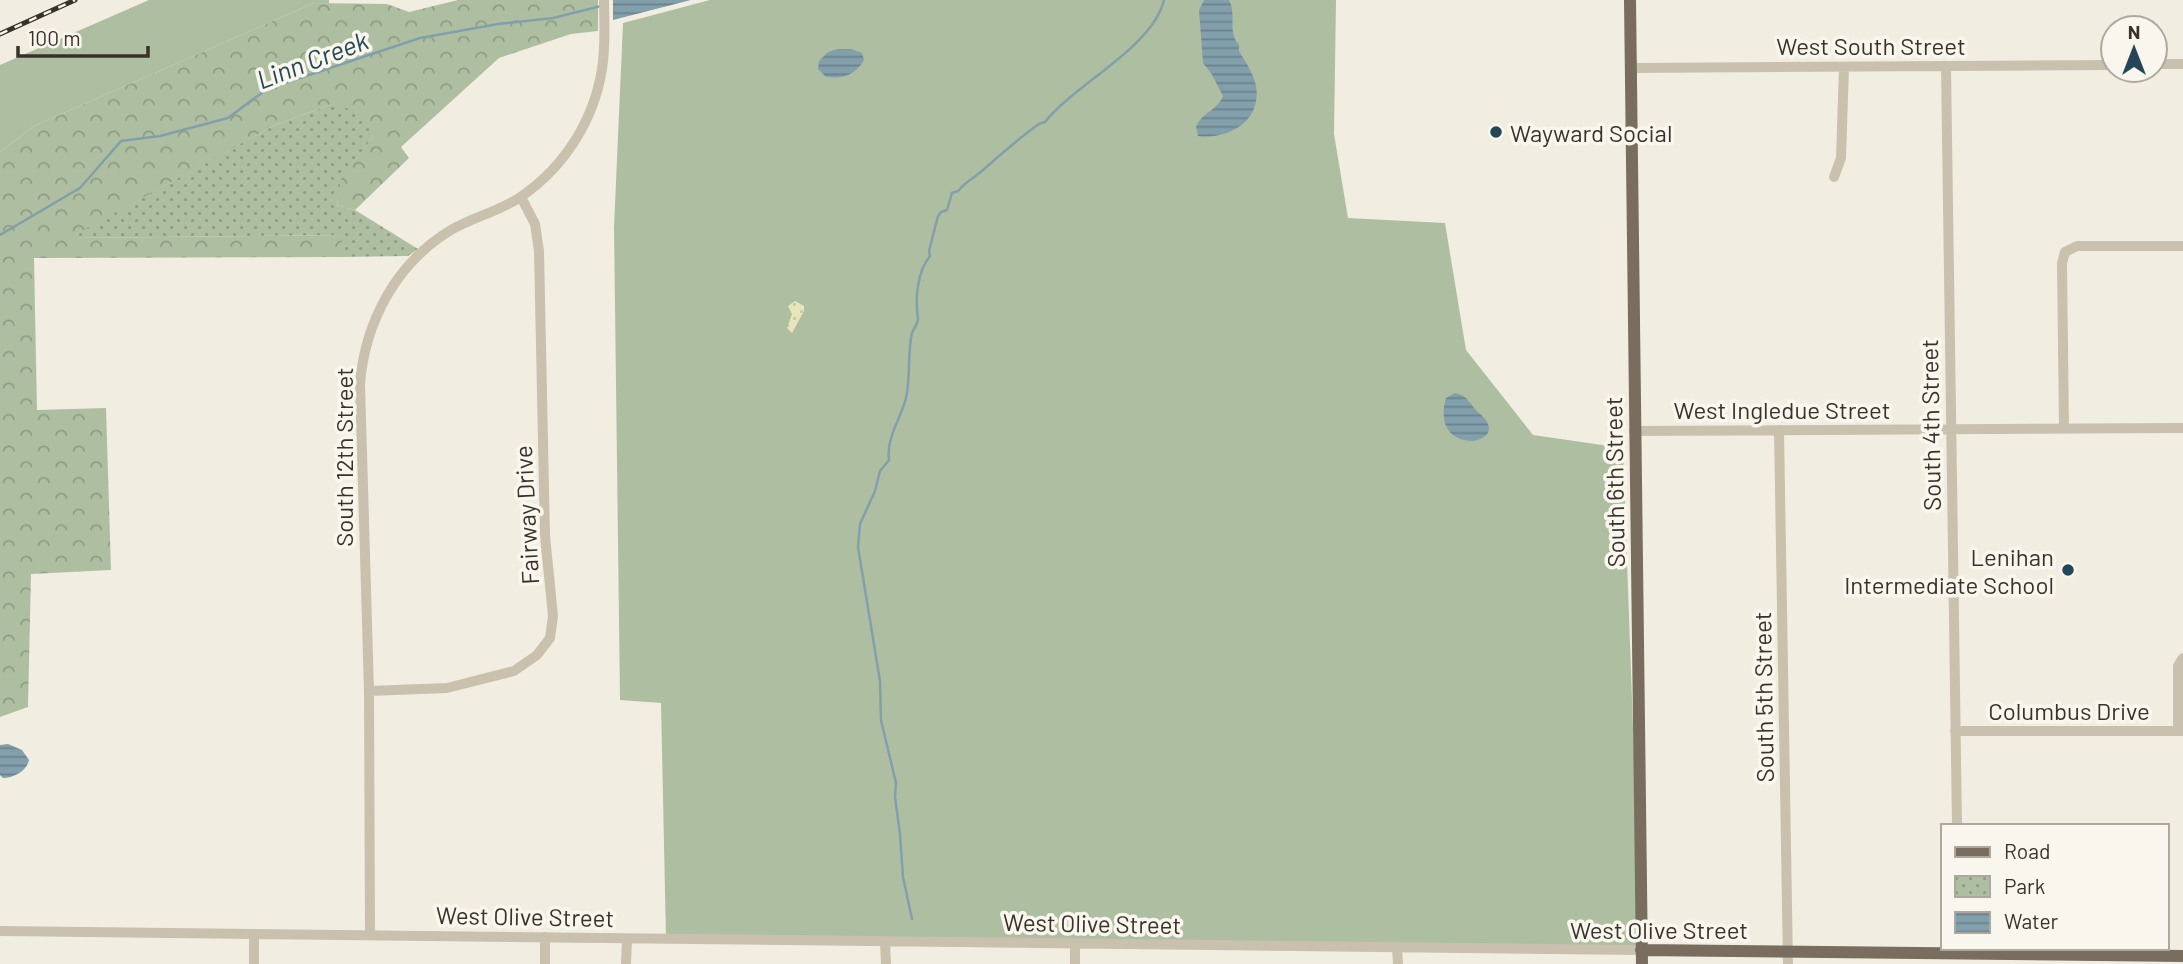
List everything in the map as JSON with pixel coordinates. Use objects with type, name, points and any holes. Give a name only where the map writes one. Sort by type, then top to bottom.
[{"type":"main road","name":"South 6th Street","points":[[1630,0],[1642,964]]},
{"type":"main road","name":"West Olive Street","points":[[1642,950],[1788,958],[1937,958],[1958,951],[2079,960],[2183,956]]},
{"type":"street","name":"South 12th Street","points":[[370,935],[369,691],[360,409],[362,363],[366,345],[388,293],[416,256],[452,229],[521,197],[559,162],[572,146],[597,92],[603,67],[604,0]]},
{"type":"street","name":"West South Street","points":[[1630,68],[2099,65]]},
{"type":"street","points":[[1834,177],[1841,158],[1844,66]]},
{"type":"street","name":"South 4th Street","points":[[1946,66],[1957,824]]},
{"type":"street","name":"Fairway Drive","points":[[369,691],[447,688],[514,671],[537,656],[550,638],[553,616],[545,536],[539,251],[535,224],[521,197]]},
{"type":"street","points":[[2064,429],[2062,263],[2065,252],[2077,246],[2183,246]]},
{"type":"street","name":"West Ingledue Street","points":[[1634,431],[2183,428]]},
{"type":"street","name":"South 5th Street","points":[[1779,430],[1788,958]]},
{"type":"street","points":[[2180,731],[2178,666],[2183,658]]},
{"type":"street","name":"Columbus Drive","points":[[1955,731],[2180,731]]},
{"type":"street","name":"West Olive Street","points":[[0,932],[1642,950]]},
{"type":"street","points":[[254,936],[254,964]]},
{"type":"street","points":[[545,937],[545,964]]},
{"type":"street","points":[[626,964],[627,939]]},
{"type":"street","points":[[885,941],[886,964]]},
{"type":"street","points":[[1075,944],[1075,964]]},
{"type":"street","points":[[1397,948],[1398,964]]},
{"type":"green space","points":[[149,0],[329,0],[329,3],[314,3],[34,126],[0,152],[0,65]]},
{"type":"green space","points":[[458,0],[598,0],[598,31],[571,34],[499,58],[401,147],[409,158],[355,210],[337,205],[340,178],[373,137],[332,104],[273,126],[70,238],[343,235],[342,257],[34,258],[37,410],[106,408],[111,570],[31,574],[28,707],[0,717],[0,152],[34,126],[314,3],[387,4],[409,12]]},
{"type":"green space","points":[[710,0],[1336,0],[1334,134],[1348,218],[1445,223],[1466,350],[1533,435],[1623,448],[1641,950],[666,939],[661,703],[620,700],[614,227],[623,23]]},
{"type":"green space","points":[[332,104],[363,113],[373,137],[341,178],[337,205],[355,210],[418,249],[408,256],[342,257],[342,235],[69,238],[273,126]]},
{"type":"sand","points":[[795,301],[804,306],[804,311],[792,333],[787,328],[792,314],[788,306]]},
{"type":"water","points":[[613,0],[691,0],[613,20]]},
{"type":"water","points":[[1204,0],[1229,0],[1235,40],[1251,72],[1257,98],[1254,109],[1241,126],[1221,135],[1198,136],[1198,122],[1223,96],[1203,63],[1199,10]]},
{"type":"water","points":[[851,49],[862,53],[864,60],[848,75],[826,77],[818,69],[819,61],[828,52]]},
{"type":"water","points":[[1455,393],[1466,399],[1488,424],[1488,433],[1481,439],[1470,441],[1449,431],[1444,418],[1446,398]]},
{"type":"water","points":[[8,744],[22,750],[29,760],[19,773],[3,778],[0,775],[0,745]]},
{"type":"waterway","points":[[912,919],[903,877],[896,783],[881,720],[880,681],[858,547],[860,524],[875,491],[880,471],[889,460],[892,436],[906,398],[912,333],[918,320],[917,294],[920,278],[930,256],[938,216],[947,210],[952,193],[958,191],[1024,135],[1045,122],[1129,49],[1145,34],[1157,17],[1164,0]]},
{"type":"waterway","name":"Linn Creek","points":[[0,235],[80,188],[121,141],[160,136],[228,118],[267,89],[420,38],[498,24],[553,18],[601,6]]},
{"type":"railway","points":[[0,34],[75,0]]},
{"type":"place","name":"Wayward Social","points":[[1496,132]]},
{"type":"place","name":"Lenihan Intermediate School","points":[[2068,570]]}]
